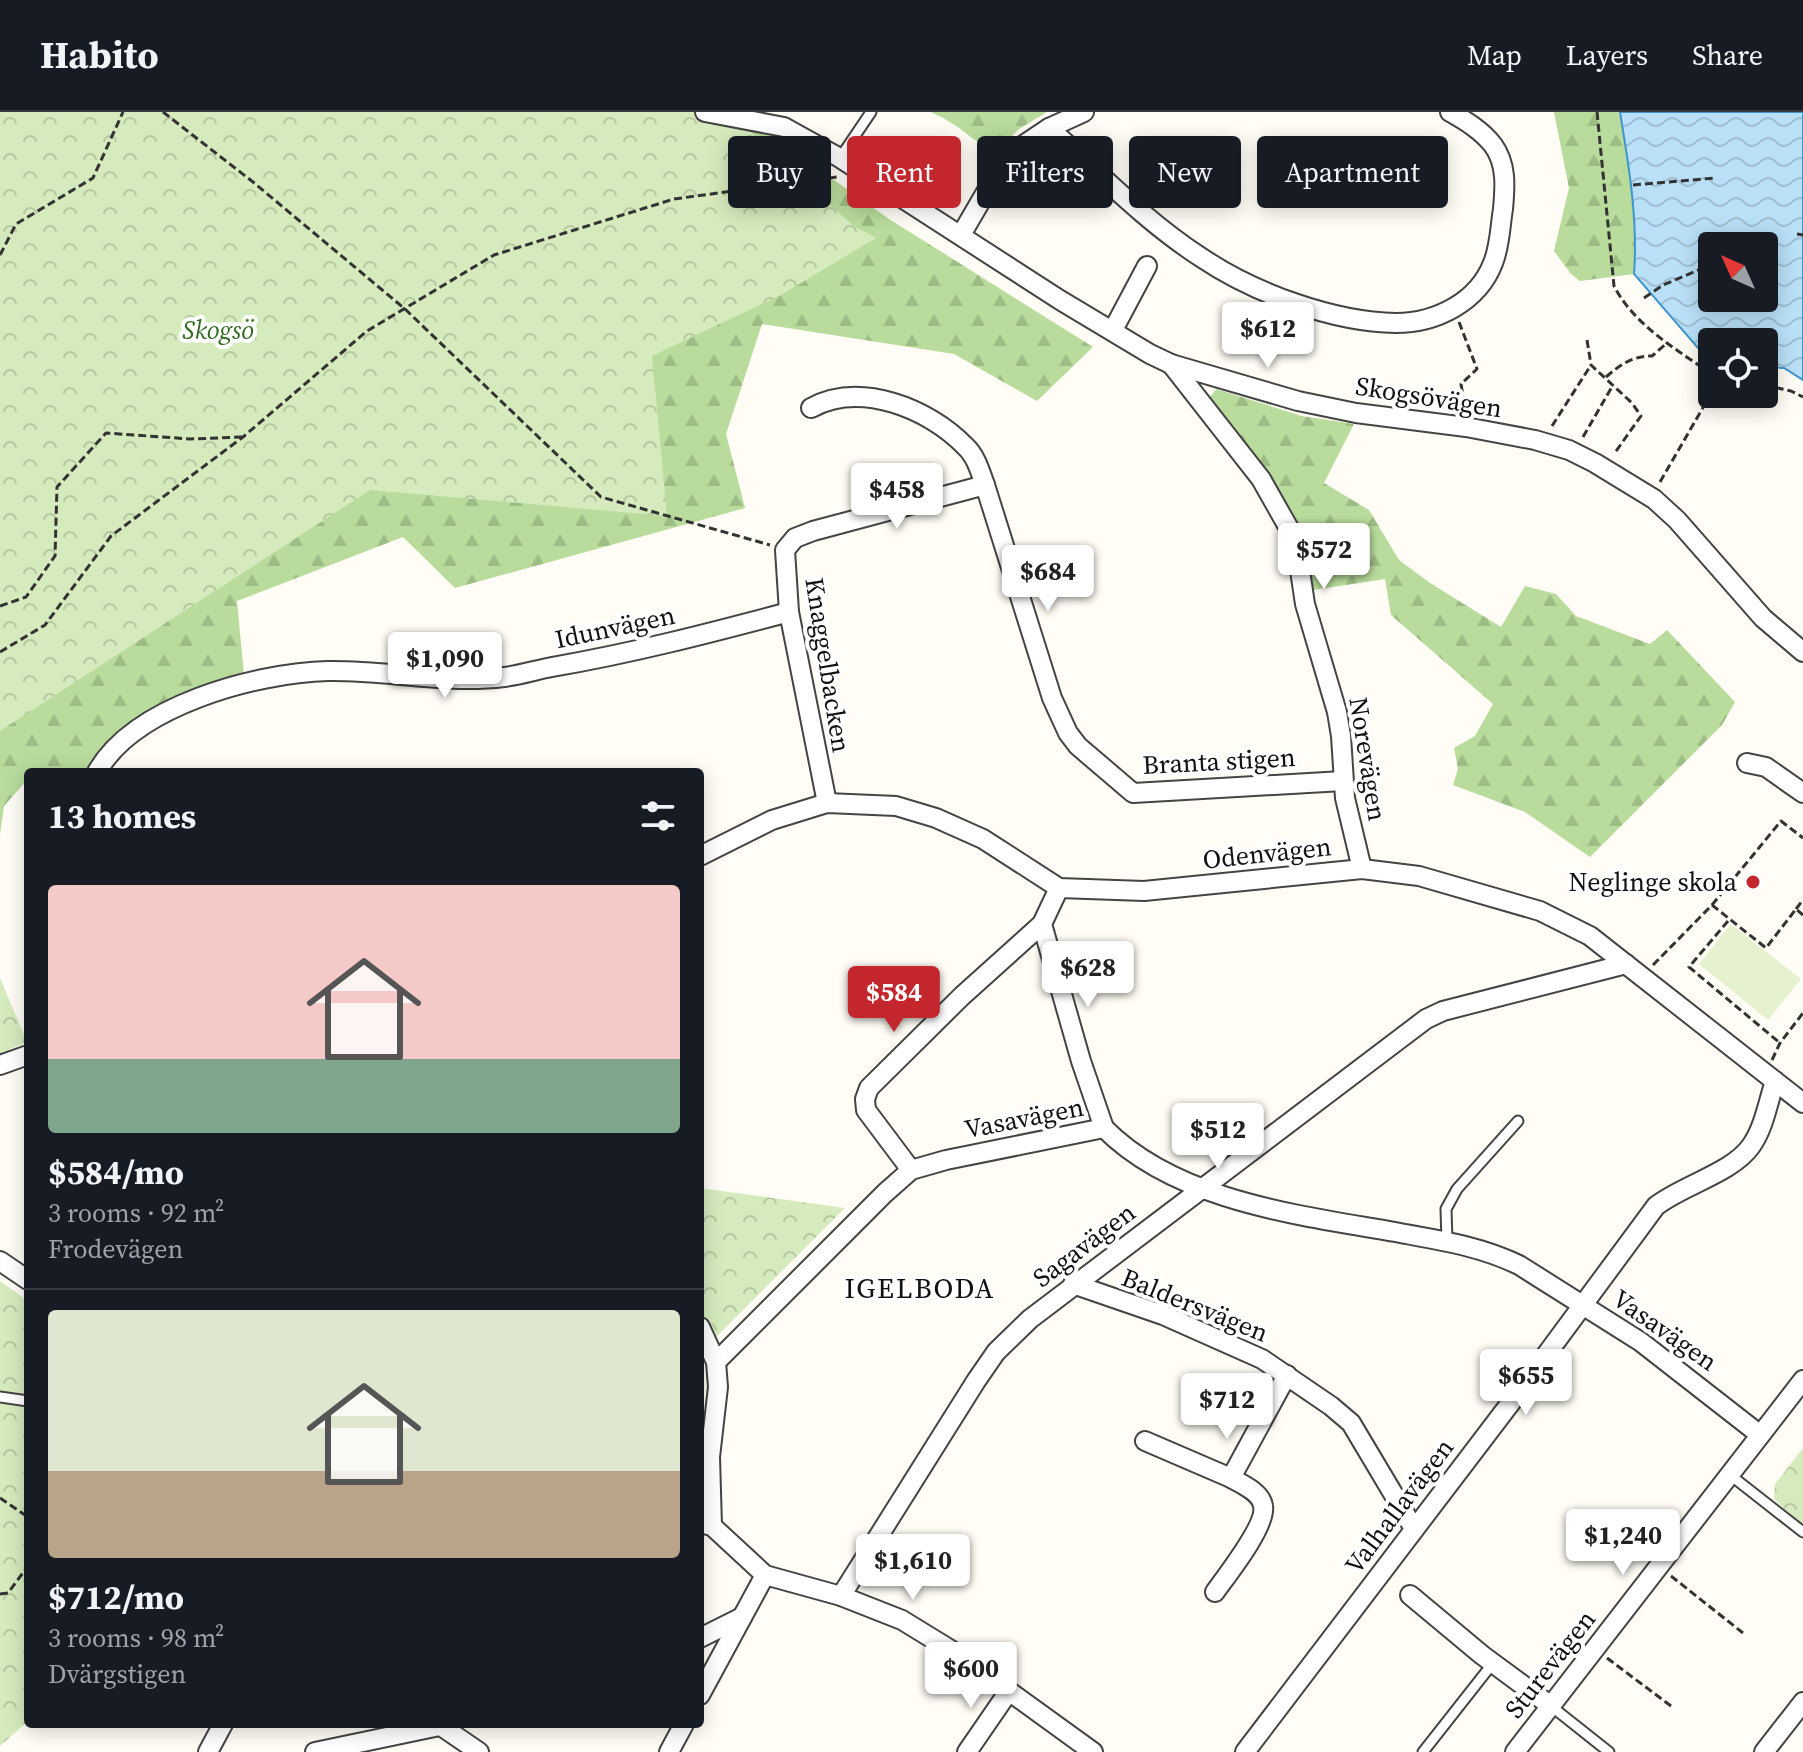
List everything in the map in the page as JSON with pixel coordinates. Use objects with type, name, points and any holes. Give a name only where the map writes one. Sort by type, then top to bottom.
[{"type":"street","name":"Skogsövägen","points":[[705,112],[784,127],[847,162]]},
{"type":"street","points":[[770,112],[784,127]]},
{"type":"street","points":[[961,235],[1007,156],[1049,128],[1084,112]]},
{"type":"street","points":[[1049,128],[1156,222],[1217,268],[1320,311],[1395,323],[1431,318],[1462,302],[1486,279],[1498,246],[1505,189],[1503,167],[1494,147],[1485,137],[1450,112]]},
{"type":"street","name":"Skogsövägen","points":[[919,208],[1060,300],[1171,364],[1298,401],[1356,413],[1494,432],[1569,450],[1654,499],[1704,549],[1763,618],[1803,652]]},
{"type":"street","points":[[1113,330],[1147,266]]},
{"type":"street","name":"Norevägen","points":[[1171,364],[1261,479],[1291,532],[1305,604],[1337,712],[1343,781],[1362,869]]},
{"type":"street","name":"Branta stigen","points":[[811,408],[827,400],[848,396],[892,402],[930,420],[967,447],[985,485],[1057,710],[1068,733],[1078,746],[1133,793],[1343,781]]},
{"type":"street","points":[[790,544],[985,485]]},
{"type":"street","name":"Knaggelbacken","points":[[790,544],[789,612],[827,803]]},
{"type":"street","name":"Idunvägen","points":[[99,768],[107,754],[163,712],[203,696],[273,677],[327,671],[458,680],[505,677],[635,652],[789,612]]},
{"type":"street","points":[[1747,763],[1766,767],[1803,793]]},
{"type":"street","points":[[704,854],[772,820],[827,803],[896,806],[936,818],[983,839],[1059,888],[1042,924],[962,996],[869,1088],[865,1099],[866,1110],[911,1170]]},
{"type":"street","name":"Odenvägen","points":[[1059,888],[1144,891],[1362,869],[1419,876],[1540,911],[1590,936],[1803,1103]]},
{"type":"street","points":[[1042,924],[1081,1061],[1104,1128]]},
{"type":"street","name":"Sagavägen","points":[[841,1596],[996,1352],[1011,1335],[1073,1284],[1426,1019],[1443,1011],[1626,964]]},
{"type":"street","points":[[0,1065],[24,1056]]},
{"type":"street","name":"Valhallavägen","points":[[1245,1752],[1656,1206],[1673,1192],[1740,1158],[1752,1145],[1775,1081]]},
{"type":"street","name":"Vasavägen","points":[[716,1362],[911,1170],[1104,1128],[1115,1140],[1169,1174],[1253,1205],[1447,1241],[1500,1256],[1641,1342],[1759,1434]]},
{"type":"street","points":[[0,1261],[24,1277]]},
{"type":"street","name":"Baldersvägen","points":[[1073,1284],[1163,1315],[1262,1359],[1287,1375],[1351,1423],[1413,1527]]},
{"type":"street","points":[[704,1336],[716,1362],[718,1387],[706,1524],[765,1575],[841,1596],[902,1620],[959,1655],[1093,1752]]},
{"type":"street","points":[[1231,1478],[1287,1375]]},
{"type":"street","name":"Sturevägen","points":[[1515,1752],[1803,1380]]},
{"type":"street","points":[[1145,1441],[1231,1478],[1255,1492],[1263,1503],[1263,1516],[1215,1592]]},
{"type":"street","points":[[704,1688],[765,1575]]},
{"type":"street","points":[[1410,1595],[1551,1706]]},
{"type":"street","points":[[704,1636],[742,1617]]},
{"type":"street","points":[[967,1752],[1009,1691]]},
{"type":"street","points":[[1764,1752],[1803,1702]]},
{"type":"street","points":[[208,1752],[221,1728]]},
{"type":"street","points":[[315,1752],[431,1728]]},
{"type":"street","points":[[449,1728],[479,1752]]},
{"type":"street","points":[[669,1752],[682,1728]]},
{"type":"lane","points":[[840,158],[871,112]]},
{"type":"lane","points":[[1447,1241],[1446,1209],[1457,1189],[1518,1121]]},
{"type":"lane","points":[[0,1397],[24,1400]]},
{"type":"lane","points":[[1729,1474],[1803,1532]]},
{"type":"lane","points":[[1423,1752],[1493,1663]]},
{"type":"lane","points":[[1551,1706],[1609,1752]]},
{"type":"path","points":[[0,255],[16,224],[93,178],[123,112]]},
{"type":"path","points":[[163,112],[253,182],[405,309],[601,497],[790,544]]},
{"type":"path","points":[[1597,112],[1614,286],[1621,299],[1667,343],[1698,364]]},
{"type":"path","points":[[0,652],[45,625],[111,536],[243,437],[367,331],[494,255],[674,199],[847,175]]},
{"type":"path","points":[[1633,185],[1715,178]]},
{"type":"path","points":[[1644,298],[1663,285],[1698,270]]},
{"type":"path","points":[[1465,337],[1477,369],[1461,384],[1466,416]]},
{"type":"path","points":[[1548,432],[1591,365],[1587,340]]},
{"type":"path","points":[[1606,377],[1623,363],[1640,356],[1652,356],[1667,343]]},
{"type":"path","points":[[1591,365],[1632,403],[1641,416],[1610,461]]},
{"type":"path","points":[[1579,444],[1614,385]]},
{"type":"path","points":[[1778,388],[1803,397]]},
{"type":"path","points":[[1657,489],[1703,408]]},
{"type":"path","points":[[0,606],[26,597],[55,556],[57,487],[106,433],[190,439],[243,437]]},
{"type":"path","points":[[1642,975],[1712,905],[1781,821],[1803,838]]},
{"type":"path","points":[[1712,905],[1766,948],[1803,900]]},
{"type":"path","points":[[1796,909],[1803,915]]},
{"type":"path","points":[[1729,919],[1689,967],[1780,1043]]},
{"type":"path","points":[[1772,1060],[1780,1043],[1803,1013]]},
{"type":"path","points":[[0,1498],[24,1514]]},
{"type":"path","points":[[0,1594],[8,1593],[24,1571]]},
{"type":"path","points":[[1671,1576],[1743,1633]]},
{"type":"path","points":[[1607,1658],[1671,1706]]},
{"type":"green space","name":"Skogsö","points":[[0,112],[554,112],[733,136],[728,136],[728,208],[831,208],[831,178],[847,189],[847,208],[874,208],[1093,347],[1037,401],[954,354],[762,324],[726,434],[745,508],[455,588],[403,537],[237,601],[244,675],[176,698],[135,720],[117,734],[90,768],[24,768],[24,784],[4,806],[0,834]]},
{"type":"green space","name":"Skogsö","points":[[0,112],[741,112],[753,136],[728,136],[728,208],[831,206],[854,226],[876,238],[781,295],[652,356],[667,516],[370,490],[0,731]]},
{"type":"green space","points":[[931,112],[1047,112],[1012,136],[977,136],[977,141]]},
{"type":"green space","points":[[1554,112],[1620,112],[1634,213],[1634,274],[1580,281],[1554,251],[1569,188]]},
{"type":"green space","name":"Skogsö","points":[[747,122],[772,136],[754,136]]},
{"type":"green space","points":[[1216,389],[1302,416],[1354,424],[1324,483],[1369,510],[1399,560],[1501,627],[1525,586],[1556,594],[1576,616],[1650,644],[1667,630],[1735,702],[1722,725],[1590,857],[1525,812],[1453,785],[1458,769],[1454,748],[1475,736],[1493,704],[1391,615],[1385,579],[1313,590],[1301,542],[1208,400]]},
{"type":"green space","points":[[1731,924],[1801,979],[1768,1020],[1699,964]]},
{"type":"green space","points":[[0,978],[24,1035],[24,1043],[0,1053]]},
{"type":"green space","points":[[704,1189],[845,1208],[714,1339],[704,1320]]},
{"type":"green space","points":[[0,1281],[24,1298],[24,1725],[0,1746]]},
{"type":"green space","points":[[1803,1448],[1803,1526],[1774,1499],[1775,1484]]},
{"type":"water","points":[[1620,112],[1803,112],[1803,380],[1778,368],[1778,328],[1698,328],[1698,348],[1634,274],[1634,213]]},
{"type":"place","name":"Neglinge skola","points":[[1753,882]]},
{"type":"district","name":"IGELBODA","points":[[920,1288]]}]
